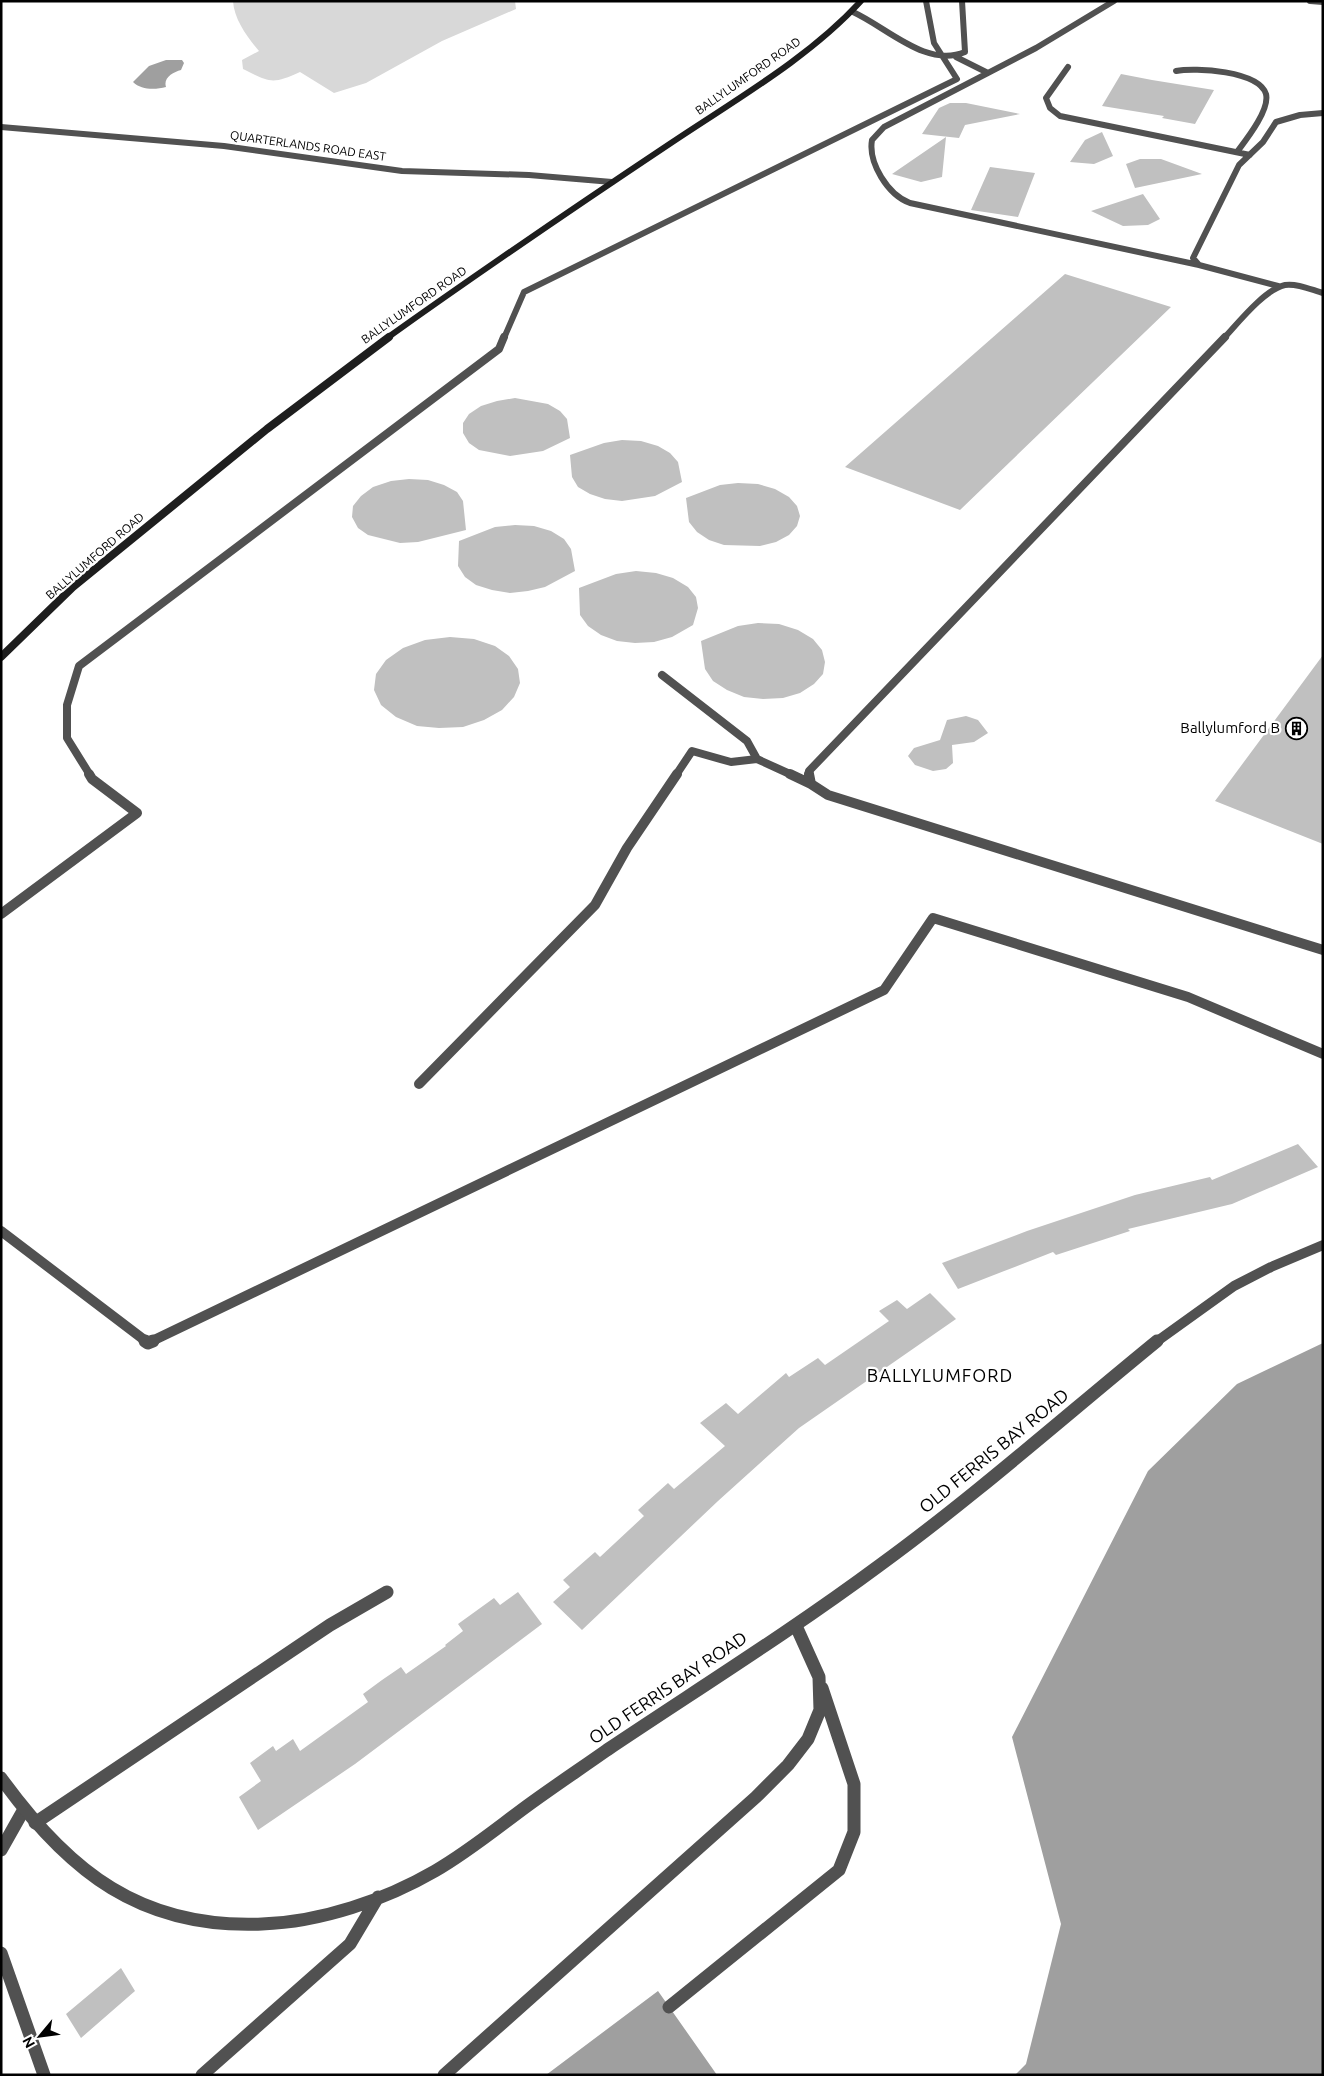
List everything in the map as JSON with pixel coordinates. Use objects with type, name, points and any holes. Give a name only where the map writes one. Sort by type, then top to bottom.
[{"type":"main road","name":"BALLYLUMFORD ROAD","points":[[1,657],[74,587],[266,429],[375,346],[509,251],[765,80],[853,12],[861,1]]},
{"type":"street","points":[[1,914],[137,813],[92,779],[67,738],[66,705],[78,666],[500,349],[524,292],[957,79],[940,57],[930,38],[926,1]]},
{"type":"street","points":[[956,57],[964,52],[962,1]]},
{"type":"street","points":[[1114,1],[1036,48],[884,127],[873,137],[871,142],[874,158],[885,184],[900,199],[934,210],[1199,265],[1278,286],[1291,284],[1323,293]]},
{"type":"street","points":[[1310,1],[1323,2]]},
{"type":"street","points":[[853,12],[885,28],[912,48],[940,57],[956,57],[988,72]]},
{"type":"street","points":[[1068,67],[1046,98],[1050,108],[1060,116],[1250,155]]},
{"type":"street","points":[[1176,71],[1197,69],[1234,75],[1256,82],[1264,89],[1266,94],[1265,105],[1237,152]]},
{"type":"street","points":[[1199,265],[1192,258],[1239,165],[1263,142],[1276,122],[1300,115],[1323,113]]},
{"type":"street","name":"QUARTERLANDS ROAD EAST","points":[[1,128],[224,146],[402,171],[529,175],[612,182]]},
{"type":"street","points":[[811,784],[809,771],[1278,286]]},
{"type":"street","points":[[662,675],[747,741],[757,759]]},
{"type":"street","points":[[419,1084],[594,905],[627,848],[692,751],[731,762],[757,759],[811,784],[828,795],[1323,950]]},
{"type":"street","points":[[1,1231],[148,1344],[884,990],[933,918],[1188,997],[1323,1054]]},
{"type":"street","name":"OLD FERRIS BAY ROAD","points":[[1,1778],[23,1811],[90,1874],[110,1888],[156,1911],[198,1923],[267,1924],[321,1914],[378,1897],[436,1871],[560,1782],[796,1626],[921,1535],[1000,1472],[1145,1348],[1225,1291],[1323,1245]]},
{"type":"street","points":[[35,1823],[330,1625],[387,1592]]},
{"type":"street","points":[[669,2007],[839,1870],[854,1832],[854,1784],[819,1677],[796,1626]]},
{"type":"street","points":[[444,2075],[756,1797],[788,1765],[808,1739],[820,1710],[819,1677]]},
{"type":"street","points":[[1,1850],[23,1811]]},
{"type":"street","points":[[202,2075],[350,1944],[378,1897]]},
{"type":"street","points":[[1,1953],[44,2075]]},
{"type":"shaded area","points":[[233,1],[515,1],[516,9],[442,41],[366,83],[334,93],[300,72],[283,79],[271,80],[259,77],[243,69],[242,60],[259,51],[239,21]]},
{"type":"shaded area","points":[[166,60],[182,60],[184,63],[181,70],[167,78],[166,87],[148,89],[140,87],[133,82],[149,66]]},
{"type":"shaded area","points":[[1323,1343],[1323,2075],[1015,2075],[1026,2064],[1061,1924],[1012,1737],[1148,1471],[1237,1384]]},
{"type":"shaded area","points":[[658,1991],[717,2075],[546,2075]]},
{"type":"building","points":[[1121,74],[1214,90],[1195,124],[1162,118],[1164,116],[1102,106]]},
{"type":"building","points":[[950,103],[966,103],[1020,114],[965,125],[959,138],[922,134],[939,108]]},
{"type":"building","points":[[1102,132],[1113,156],[1094,164],[1070,162],[1085,140]]},
{"type":"building","points":[[946,137],[942,177],[921,182],[892,174]]},
{"type":"building","points":[[1140,159],[1161,159],[1202,174],[1135,188],[1126,164]]},
{"type":"building","points":[[990,167],[1035,173],[1018,217],[971,210]]},
{"type":"building","points":[[1143,194],[1160,219],[1148,225],[1123,226],[1091,211]]},
{"type":"building","points":[[1065,274],[1171,307],[960,510],[845,467]]},
{"type":"building","points":[[515,398],[548,404],[560,411],[567,419],[570,438],[543,451],[510,456],[479,450],[469,443],[463,433],[463,423],[469,414],[481,406]]},
{"type":"building","points":[[622,440],[641,441],[658,446],[670,453],[678,462],[682,482],[655,496],[622,501],[605,499],[590,494],[578,487],[572,477],[570,455],[604,443]]},
{"type":"building","points":[[409,479],[428,480],[457,492],[463,501],[466,530],[418,542],[400,543],[368,535],[358,528],[352,517],[353,506],[361,496],[373,487],[391,481]]},
{"type":"building","points":[[738,483],[758,484],[775,489],[789,497],[797,506],[800,516],[797,526],[789,535],[776,542],[760,546],[724,545],[709,540],[697,532],[689,522],[686,498],[720,485]]},
{"type":"building","points":[[534,526],[551,531],[564,539],[571,549],[575,571],[545,587],[510,593],[476,585],[465,577],[458,566],[459,541],[495,527]]},
{"type":"building","points":[[636,571],[656,573],[673,578],[688,587],[696,597],[698,608],[693,625],[672,637],[654,642],[635,643],[617,641],[601,635],[588,626],[580,615],[579,588],[616,574]]},
{"type":"building","points":[[758,623],[779,624],[798,630],[813,639],[822,650],[825,662],[823,674],[814,684],[800,693],[783,698],[763,699],[744,697],[727,690],[713,681],[705,669],[701,641],[738,626]]},
{"type":"building","points":[[450,637],[474,639],[495,646],[509,656],[518,669],[520,683],[514,697],[502,710],[484,720],[463,727],[439,728],[417,726],[396,717],[381,705],[374,690],[376,674],[386,660],[403,648],[425,640]]},
{"type":"building","name":"Ballylumford B","points":[[1323,655],[1323,844],[1215,801]]},
{"type":"building","points":[[966,716],[978,720],[988,733],[974,742],[952,745],[953,763],[946,769],[933,771],[915,765],[908,756],[914,748],[940,740],[947,720]]},
{"type":"building","points":[[1298,1144],[1318,1167],[1232,1204],[1128,1229],[1130,1231],[1056,1255],[1053,1252],[958,1289],[942,1263],[1027,1231],[1135,1195],[1210,1177],[1212,1180]]},
{"type":"building","points":[[930,1293],[956,1319],[799,1428],[718,1501],[582,1630],[553,1602],[570,1587],[563,1580],[595,1552],[600,1557],[644,1516],[638,1510],[668,1483],[674,1489],[725,1446],[700,1423],[726,1403],[738,1414],[786,1373],[789,1377],[818,1358],[825,1365],[889,1321],[879,1311],[897,1300],[907,1309]]},
{"type":"building","points":[[518,1592],[542,1624],[355,1764],[258,1830],[239,1797],[261,1781],[250,1763],[273,1746],[276,1751],[293,1739],[300,1751],[368,1702],[363,1694],[382,1680],[401,1667],[406,1674],[446,1646],[463,1631],[458,1624],[494,1598],[500,1605]]},
{"type":"building","points":[[121,1968],[135,1991],[81,2038],[66,2014]]},
{"type":"place","name":"Ballylumford B","points":[[1296,728]]},
{"type":"district","name":"BALLYLUMFORD","points":[[940,1376]]}]
